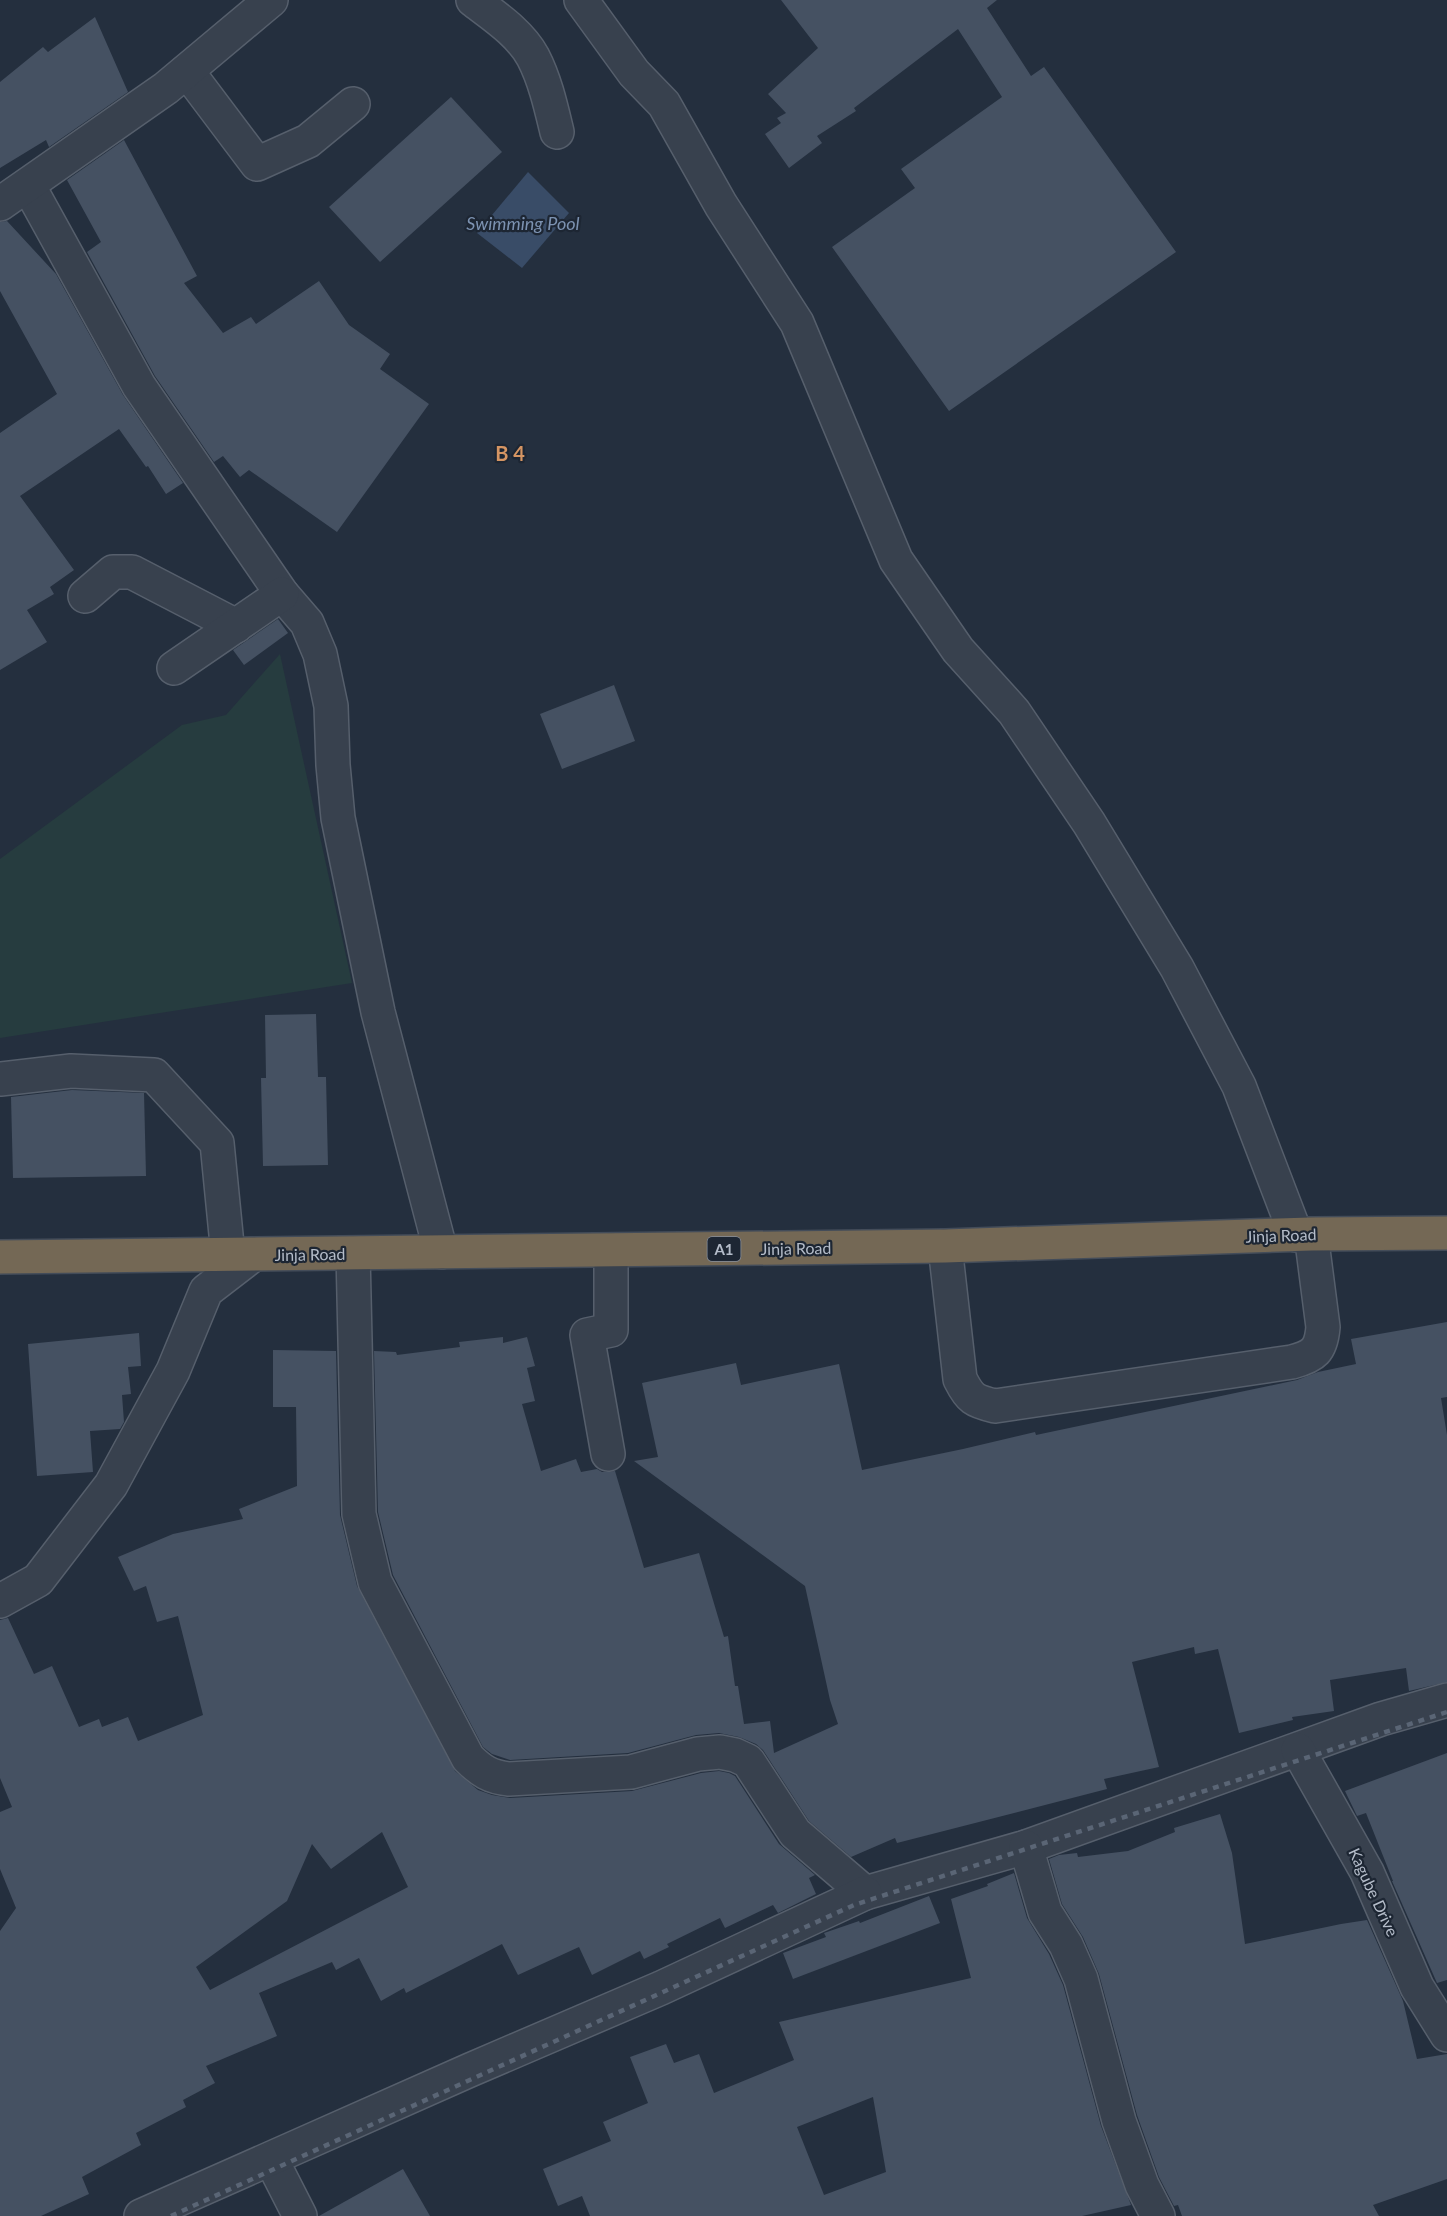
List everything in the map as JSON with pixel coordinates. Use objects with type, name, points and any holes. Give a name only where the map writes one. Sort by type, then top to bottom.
[{"type":"highway","name":"Jinja Road","points":[[0,1257],[945,1246],[1304,1234],[1447,1233]]},
{"type":"street","points":[[0,204],[166,88],[271,0]]},
{"type":"street","points":[[473,0],[508,26],[532,56],[557,132]]},
{"type":"street","points":[[581,0],[634,73],[664,104],[721,205],[797,323],[896,560],[958,650],[1014,712],[1089,822],[1177,968],[1239,1086],[1304,1234],[1323,1327],[1322,1340],[1315,1352],[1306,1358],[1292,1362],[995,1406],[977,1402],[968,1394],[960,1379],[945,1246]]},
{"type":"street","points":[[187,70],[257,164],[308,141],[353,105]]},
{"type":"street","points":[[28,185],[139,386],[282,594],[307,624],[320,654],[331,706],[338,818],[378,1012],[441,1252]]},
{"type":"street","points":[[85,596],[113,572],[132,572],[236,626]]},
{"type":"street","points":[[174,668],[282,594]]},
{"type":"street","points":[[0,1078],[71,1071],[154,1075],[217,1143],[241,1255],[206,1291],[173,1371],[111,1485],[38,1580],[0,1601]]},
{"type":"street","points":[[608,1454],[587,1335],[611,1330],[610,1250]]},
{"type":"street","points":[[353,1253],[359,1514],[375,1582],[468,1758],[481,1771],[494,1777],[509,1779],[630,1772],[698,1754],[720,1752],[735,1755],[748,1761],[795,1833],[865,1893]]},
{"type":"street","points":[[141,2216],[661,1988],[865,1893],[1026,1847],[1381,1719],[1447,1700]]},
{"type":"street","name":"Kagube Drive","points":[[1298,1750],[1367,1872],[1417,1987],[1447,2035]]},
{"type":"street","points":[[1026,1847],[1045,1912],[1066,1945],[1081,1979],[1119,2121],[1142,2185],[1158,2216]]},
{"type":"street","points":[[271,2159],[278,2168],[300,2216]]},
{"type":"green space","points":[[280,654],[352,983],[0,1038],[0,859],[182,725],[226,715]]},
{"type":"water","name":"Swimming Pool","points":[[528,172],[569,213],[522,268],[477,233]]},
{"type":"building","points":[[781,0],[997,0],[987,8],[1031,76],[1044,67],[1176,252],[949,411],[832,247],[915,188],[901,169],[1002,97],[958,29],[854,108],[856,111],[817,136],[822,143],[789,168],[765,134],[781,123],[777,118],[786,113],[768,94],[818,48]]},
{"type":"building","points":[[95,17],[128,92],[49,147],[46,140],[0,168],[0,82],[43,47],[48,52]]},
{"type":"building","points":[[451,97],[502,152],[380,262],[329,207]]},
{"type":"building","points":[[124,140],[197,276],[184,283],[223,333],[251,317],[256,324],[319,281],[349,325],[390,354],[380,369],[429,404],[337,532],[249,470],[240,477],[223,456],[214,462],[155,376],[87,252],[101,242],[67,180]]},
{"type":"building","points":[[7,221],[56,274],[123,395],[183,483],[166,494],[148,466],[146,467],[119,429],[20,496],[74,570],[50,587],[54,594],[27,610],[47,642],[0,670],[0,433],[57,394],[0,291],[0,222]]},
{"type":"building","points":[[278,619],[288,633],[244,665],[233,650]]},
{"type":"building","points":[[614,685],[635,741],[562,769],[540,714]]},
{"type":"building","points":[[316,1014],[318,1077],[326,1077],[328,1165],[263,1166],[261,1078],[266,1078],[265,1015]]},
{"type":"building","points":[[72,1090],[144,1093],[146,1176],[13,1178],[11,1097]]},
{"type":"building","points":[[1447,1322],[1447,1397],[1441,1398],[1447,1435],[1447,1682],[1409,1691],[1406,1668],[1330,1680],[1334,1711],[1292,1717],[1293,1720],[1239,1733],[1218,1649],[1195,1654],[1194,1647],[1132,1662],[1159,1767],[1104,1779],[1107,1789],[897,1843],[895,1838],[851,1857],[809,1821],[763,1750],[756,1744],[739,1737],[719,1733],[696,1735],[628,1753],[510,1760],[492,1754],[483,1747],[393,1575],[378,1512],[374,1351],[396,1352],[397,1355],[460,1347],[459,1342],[503,1337],[503,1343],[527,1337],[535,1366],[527,1368],[535,1401],[522,1404],[541,1471],[576,1459],[581,1472],[597,1469],[602,1472],[615,1471],[644,1568],[699,1553],[724,1637],[728,1636],[735,1686],[738,1686],[744,1724],[770,1721],[774,1753],[838,1724],[830,1700],[805,1586],[634,1461],[658,1457],[642,1383],[736,1363],[741,1385],[839,1364],[862,1470],[1035,1432],[1036,1435],[1297,1380],[1318,1372],[1356,1364],[1351,1339]]},
{"type":"building","points":[[139,1333],[141,1366],[128,1367],[131,1394],[122,1395],[124,1422],[120,1429],[90,1431],[93,1472],[37,1476],[28,1344]]},
{"type":"building","points":[[273,1350],[336,1351],[340,1515],[357,1586],[455,1771],[478,1790],[510,1798],[632,1791],[701,1773],[719,1771],[729,1773],[735,1776],[779,1844],[815,1875],[809,1878],[816,1894],[778,1913],[773,1905],[725,1928],[720,1918],[667,1944],[669,1947],[644,1959],[640,1951],[592,1975],[579,1947],[518,1975],[502,1944],[406,1993],[404,1988],[381,2001],[359,1958],[336,1970],[332,1962],[259,1993],[277,2036],[206,2066],[215,2083],[183,2100],[186,2107],[136,2133],[141,2145],[82,2177],[89,2194],[41,2216],[0,2216],[0,1931],[16,1908],[0,1869],[0,1812],[12,1807],[0,1778],[0,1620],[8,1618],[34,1674],[52,1666],[79,1727],[99,1719],[102,1727],[128,1717],[138,1741],[203,1715],[178,1616],[157,1622],[146,1586],[134,1591],[118,1557],[173,1534],[243,1519],[239,1509],[297,1486],[296,1407],[273,1407]],"holes":[[[382,1832],[408,1887],[210,1990],[196,1967],[287,1901],[312,1844],[331,1869]]]},
{"type":"building","points":[[1447,1753],[1447,1980],[1437,1983],[1392,1881],[1366,1813],[1357,1816],[1345,1791]]},
{"type":"building","points":[[1220,1814],[1232,1853],[1245,1944],[1367,1920],[1403,2001],[1417,2059],[1447,2054],[1447,2179],[1373,2205],[1379,2216],[1182,2216],[1178,2205],[1174,2206],[1159,2177],[1137,2115],[1099,1974],[1083,1937],[1062,1904],[1049,1859],[1059,1855],[1077,1853],[1078,1857],[1128,1851],[1175,1832],[1174,1828]]},
{"type":"building","points":[[1014,1873],[1027,1918],[1049,1954],[1063,1985],[1101,2126],[1131,2205],[1082,2216],[590,2216],[582,2196],[558,2206],[543,2169],[611,2141],[603,2122],[648,2103],[630,2057],[666,2044],[674,2063],[699,2054],[714,2093],[794,2060],[779,2022],[971,1978],[951,1899],[988,1886],[987,1884]],"holes":[[[873,2097],[886,2172],[824,2195],[797,2127]]]},
{"type":"building","points":[[929,1896],[940,1923],[793,1979],[783,1953],[826,1937],[824,1933],[859,1921],[860,1923]]},
{"type":"building","points":[[403,2169],[430,2216],[319,2216]]},
{"type":"railway","points":[[171,2216],[854,1905],[1447,1712]]},
{"type":"district","name":"B 4","points":[[510,453]]}]
